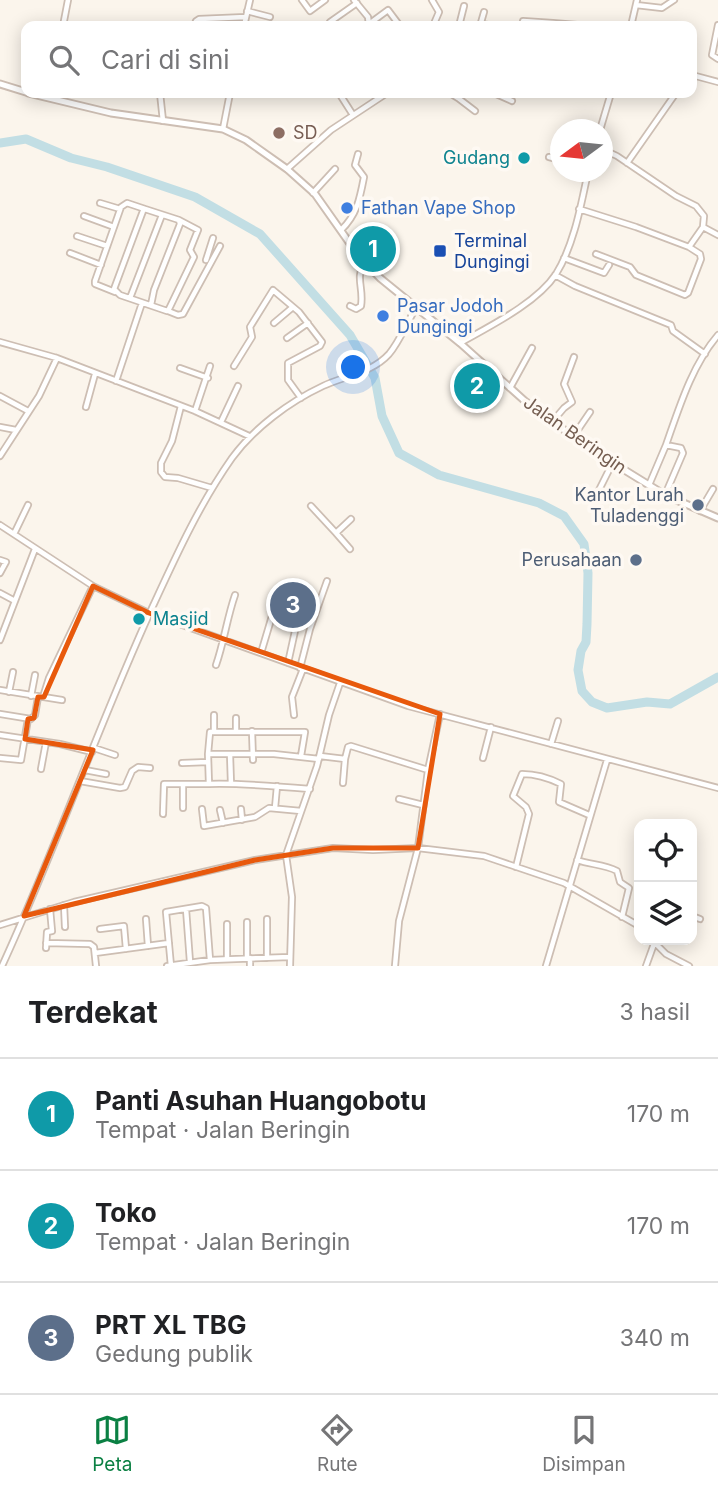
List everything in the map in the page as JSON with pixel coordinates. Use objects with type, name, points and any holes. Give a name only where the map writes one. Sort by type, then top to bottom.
[{"type":"street","points":[[63,21],[68,0]]},
{"type":"street","points":[[245,21],[250,0]]},
{"type":"street","points":[[302,0],[310,11],[325,0]]},
{"type":"street","points":[[432,0],[439,12],[435,21]]},
{"type":"street","points":[[632,21],[637,3],[662,8],[674,0]]},
{"type":"street","points":[[331,21],[356,1],[368,16],[369,21]]},
{"type":"street","points":[[460,21],[464,6]]},
{"type":"street","points":[[373,21],[388,10],[396,21]]},
{"type":"street","points":[[247,11],[270,16]]},
{"type":"street","points":[[482,21],[484,12]]},
{"type":"street","points":[[198,21],[246,17]]},
{"type":"street","points":[[514,19],[518,21]]},
{"type":"street","points":[[718,25],[712,55],[718,59]]},
{"type":"street","points":[[697,76],[718,82]]},
{"type":"street","name":"Jalan Beringin","points":[[0,84],[21,90]]},
{"type":"street","name":"Jalan Beringin","points":[[51,98],[111,113],[223,128],[254,145],[313,192],[364,262],[552,423],[666,495],[718,518]]},
{"type":"street","points":[[161,98],[163,121]]},
{"type":"street","points":[[223,128],[229,98]]},
{"type":"street","points":[[342,98],[353,115]]},
{"type":"street","points":[[287,169],[316,142],[379,98]]},
{"type":"street","points":[[462,98],[475,111]]},
{"type":"street","points":[[505,98],[512,101]]},
{"type":"street","points":[[603,119],[610,98]]},
{"type":"street","points":[[627,163],[672,98]]},
{"type":"street","points":[[341,230],[354,216],[359,205],[364,177],[355,165],[358,154]]},
{"type":"street","points":[[613,155],[696,206],[705,216],[703,227],[689,247]]},
{"type":"street","points":[[313,192],[335,169]]},
{"type":"street","points":[[460,343],[522,305],[555,275],[564,258],[586,182]]},
{"type":"street","points":[[100,203],[120,209]]},
{"type":"street","points":[[209,261],[190,250],[198,229],[127,203],[120,209],[94,284],[178,316],[183,314],[209,261],[220,246]]},
{"type":"street","points":[[116,293],[114,287],[118,275],[145,209]]},
{"type":"street","points":[[579,209],[689,247],[698,253],[701,259],[685,295],[636,275],[630,267],[596,254]]},
{"type":"street","points":[[130,299],[162,215]]},
{"type":"street","points":[[84,216],[114,227]]},
{"type":"street","points":[[151,305],[180,224],[179,220]]},
{"type":"street","points":[[703,227],[718,235]]},
{"type":"street","points":[[77,236],[107,246]]},
{"type":"street","points":[[209,261],[213,238]]},
{"type":"street","points":[[70,253],[101,265]]},
{"type":"street","points":[[167,311],[193,254]]},
{"type":"street","points":[[564,258],[604,272],[609,265]]},
{"type":"street","points":[[350,306],[356,309],[361,306],[358,273],[364,262]]},
{"type":"street","points":[[555,275],[575,286],[671,325],[673,331],[705,354]]},
{"type":"street","points":[[234,366],[252,337],[250,327],[273,290],[293,307],[322,342],[288,363],[288,380],[301,397]]},
{"type":"street","points":[[116,381],[142,303]]},
{"type":"street","points":[[274,323],[293,307]]},
{"type":"street","points":[[2,966],[85,770],[121,675],[186,534],[212,488],[249,436],[301,397],[351,377],[382,360],[390,352],[416,308]]},
{"type":"street","points":[[287,338],[308,323]]},
{"type":"street","points":[[649,485],[685,394],[718,335]]},
{"type":"street","points":[[0,342],[57,358],[195,411],[249,436]]},
{"type":"street","points":[[510,388],[532,348]]},
{"type":"street","points":[[552,423],[572,402],[564,384],[573,357]]},
{"type":"street","points":[[0,456],[39,396],[57,358]]},
{"type":"street","points":[[195,411],[210,366]]},
{"type":"street","points":[[180,369],[208,378]]},
{"type":"street","points":[[86,407],[96,374]]},
{"type":"street","points":[[221,422],[238,386]]},
{"type":"street","points":[[0,396],[28,411]]},
{"type":"street","points":[[181,406],[172,441],[160,463],[161,472],[165,477],[212,488]]},
{"type":"street","points":[[573,437],[590,412]]},
{"type":"street","points":[[0,427],[16,430]]},
{"type":"street","points":[[666,445],[681,449],[683,453],[666,495]]},
{"type":"street","points":[[598,490],[612,462]]},
{"type":"street","points":[[700,511],[712,489]]},
{"type":"street","points":[[13,534],[28,505]]},
{"type":"street","points":[[311,506],[350,549]]},
{"type":"street","points":[[336,533],[351,519]]},
{"type":"street","points":[[0,525],[93,586],[149,613],[340,682],[440,714],[607,760],[717,786]]},
{"type":"street","points":[[0,640],[35,549]]},
{"type":"street","points":[[0,560],[6,562],[0,573]]},
{"type":"street","points":[[294,715],[292,697],[310,629],[327,581]]},
{"type":"street","points":[[0,714],[28,719],[34,717],[49,678],[93,586]]},
{"type":"street","points":[[0,593],[15,601]]},
{"type":"street","points":[[216,665],[225,640],[228,615],[235,595]]},
{"type":"street","points":[[261,653],[272,617]]},
{"type":"street","points":[[288,663],[295,631]]},
{"type":"street","points":[[9,692],[13,672]]},
{"type":"street","points":[[31,696],[35,675]]},
{"type":"street","points":[[290,966],[292,897],[286,855],[310,789],[316,758],[340,682]]},
{"type":"street","points":[[0,691],[62,701]]},
{"type":"street","points":[[395,966],[400,921],[418,848],[428,770],[440,714]]},
{"type":"street","points":[[214,715],[214,732]]},
{"type":"street","points":[[236,718],[236,732]]},
{"type":"street","points":[[0,758],[21,760],[28,719]]},
{"type":"street","points":[[551,744],[558,721]]},
{"type":"street","points":[[483,758],[491,727]]},
{"type":"street","points":[[252,731],[253,757]]},
{"type":"street","points":[[209,784],[209,734],[214,732],[305,732],[301,756]]},
{"type":"street","points":[[0,735],[115,755]]},
{"type":"street","points":[[41,769],[46,742]]},
{"type":"street","points":[[343,783],[345,759],[348,747],[351,746],[428,770]]},
{"type":"street","points":[[208,754],[345,759]]},
{"type":"street","points":[[230,754],[231,784]]},
{"type":"street","points":[[546,966],[607,760]]},
{"type":"street","points":[[182,762],[208,762]]},
{"type":"street","points":[[80,781],[120,788],[125,787],[132,771],[138,767],[150,768]]},
{"type":"street","points":[[85,770],[106,774]]},
{"type":"street","points":[[516,867],[529,816],[526,807],[513,796],[522,774],[541,775],[562,784],[559,802],[589,815]]},
{"type":"street","points":[[183,784],[183,808]]},
{"type":"street","points":[[163,814],[164,785],[231,784],[310,789]]},
{"type":"street","points":[[275,808],[277,786]]},
{"type":"street","points":[[399,799],[423,805]]},
{"type":"street","points":[[194,828],[242,820],[259,815],[267,808],[301,811]]},
{"type":"street","points":[[202,809],[204,826]]},
{"type":"street","points":[[241,809],[242,820]]},
{"type":"street","points":[[220,810],[223,823]]},
{"type":"street","points":[[0,925],[64,905],[204,870],[333,848],[418,848],[484,856],[569,886],[634,923]]},
{"type":"street","points":[[577,860],[617,871],[620,882],[629,888],[622,916]]},
{"type":"street","points":[[64,905],[65,927]]},
{"type":"street","points":[[210,960],[208,910],[202,906],[166,912],[169,966],[210,960],[290,957]]},
{"type":"street","points":[[50,909],[52,931],[47,932],[46,946],[90,944],[94,947],[96,966]]},
{"type":"street","points":[[186,909],[190,962]]},
{"type":"street","points":[[146,919],[148,946]]},
{"type":"street","points":[[267,958],[268,920]]},
{"type":"street","points":[[9,922],[15,923],[19,929]]},
{"type":"street","points":[[248,923],[248,958],[251,966]]},
{"type":"street","points":[[227,959],[228,925]]},
{"type":"street","points":[[100,929],[124,926],[127,949]]},
{"type":"street","points":[[95,953],[169,943]]},
{"type":"street","points":[[646,966],[653,945]]},
{"type":"street","points":[[658,945],[673,958],[689,966]]},
{"type":"highlighted area","points":[[93,586],[149,613],[440,714],[418,848],[333,848],[255,860],[24,916],[93,750],[25,739],[28,719],[34,718],[38,697],[44,697]]},
{"type":"waterway","points":[[0,143],[26,139],[71,158],[107,167],[195,197],[260,234],[350,335],[375,378],[382,416],[399,453],[439,475],[539,503],[564,516],[584,544],[588,573],[587,624],[586,642],[581,651],[578,670],[582,691],[592,702],[607,708],[647,702],[670,704],[718,677]]},
{"type":"place","name":"SD","points":[[279,133]]},
{"type":"place","name":"Gudang","points":[[524,158]]},
{"type":"place","name":"Fathan Vape Shop","points":[[347,208]]},
{"type":"place","name":"Panti Asuhan Huangobotu","points":[[373,249]]},
{"type":"place","name":"Terminal Dungingi","points":[[440,251]]},
{"type":"place","name":"Pasar Jodoh Dungingi","points":[[383,316]]},
{"type":"place","name":"Toko","points":[[477,386]]},
{"type":"place","name":"Kantor Lurah Tuladenggi","points":[[698,505]]},
{"type":"place","name":"Perusahaan","points":[[636,560]]},
{"type":"place","name":"PRT XL TBG","points":[[293,605]]},
{"type":"place","name":"Masjid","points":[[139,619]]}]
